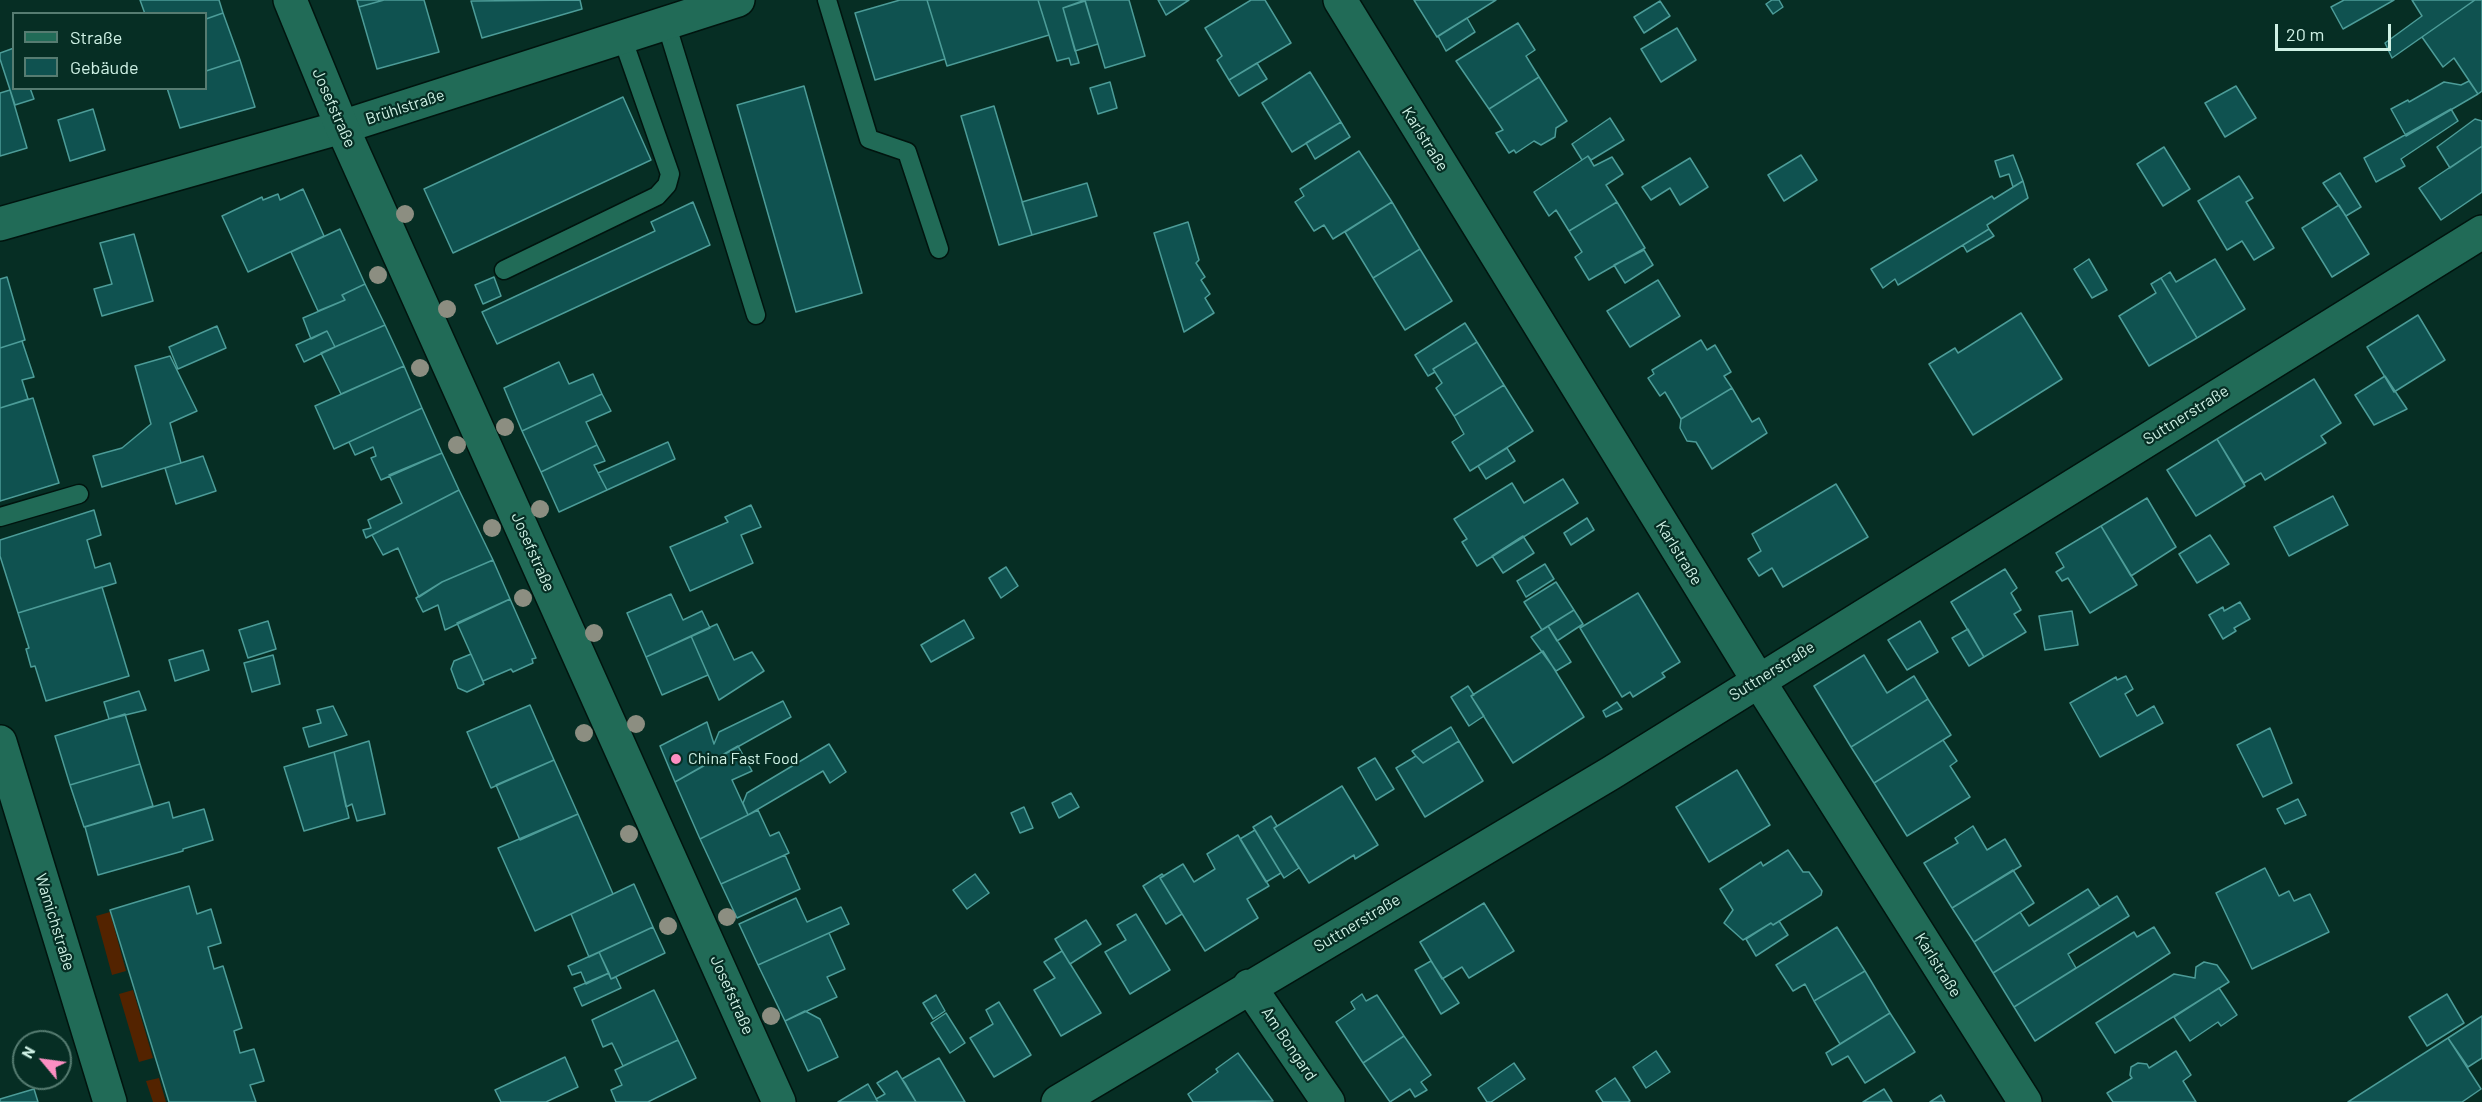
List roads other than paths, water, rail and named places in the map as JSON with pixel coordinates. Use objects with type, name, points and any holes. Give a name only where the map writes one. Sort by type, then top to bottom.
[{"type":"street","name":"Josefstraße","points":[[290,0],[342,127],[780,1102]]},
{"type":"street","name":"Brühlstraße","points":[[0,224],[342,127],[738,0]]},
{"type":"street","name":"Karlstraße","points":[[1340,0],[1758,680],[2025,1102]]},
{"type":"street","name":"Suttnerstraße","points":[[1058,1102],[1249,986],[1611,773],[2482,232]]},
{"type":"street","name":"Wamichstraße","points":[[0,742],[110,1102]]},
{"type":"street","name":"Am Bongard","points":[[1249,986],[1328,1102]]},
{"type":"lane","points":[[827,0],[868,139],[907,152],[939,249]]},
{"type":"lane","points":[[666,23],[756,315]]},
{"type":"lane","points":[[504,270],[657,196],[667,185],[670,174],[622,37]]},
{"type":"lane","points":[[0,517],[80,494]]},
{"type":"place","name":"China Fast Food","points":[[676,759]]}]
